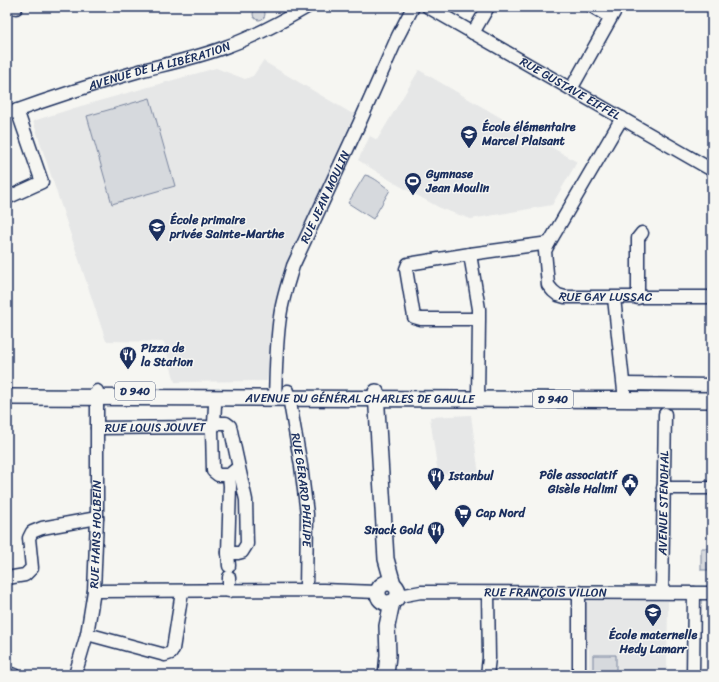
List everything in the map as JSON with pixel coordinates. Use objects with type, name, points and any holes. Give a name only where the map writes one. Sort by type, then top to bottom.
[{"type":"main road","name":"AVENUE DU GÉNÉRAL CHARLES DE GAULLE","points":[[7,391],[97,394],[282,394],[377,396],[712,393]]},
{"type":"main road","name":"AVENUE DU GÉNÉRAL CHARLES DE GAULLE","points":[[624,393],[712,400]]},
{"type":"main road","name":"AVENUE DU GÉNÉRAL CHARLES DE GAULLE","points":[[7,397],[97,394]]},
{"type":"main road","points":[[377,396],[386,559],[388,655],[386,675]]},
{"type":"street","name":"AVENUE DE LA LIBÉRATION","points":[[12,112],[143,70],[201,56],[227,47],[275,26],[307,7]]},
{"type":"street","name":"RUE JEAN MOULIN","points":[[282,394],[277,345],[280,316],[293,266],[398,36],[413,7]]},
{"type":"street","name":"RUE GUSTAVE EIFFEL","points":[[428,7],[712,170]]},
{"type":"street","points":[[473,33],[488,7]]},
{"type":"street","points":[[571,89],[614,12],[593,7]]},
{"type":"street","points":[[7,198],[42,182],[12,112]]},
{"type":"street","name":"RUE GAY LUSSAC","points":[[622,118],[545,251],[548,285],[558,295],[565,297],[712,297]]},
{"type":"street","points":[[638,298],[638,238],[642,232]]},
{"type":"street","points":[[479,319],[420,319],[414,317],[406,269],[408,264],[413,262],[549,243]]},
{"type":"street","points":[[470,254],[479,309],[478,396]]},
{"type":"street","points":[[614,298],[624,393],[712,385]]},
{"type":"street","name":"RUE HANS HOLBEIN","points":[[75,675],[86,634],[94,591],[97,518],[97,394]]},
{"type":"street","name":"RUE GÉRARD PHILIPE","points":[[282,394],[307,514],[306,590]]},
{"type":"street","points":[[213,426],[215,405]]},
{"type":"street","name":"AVENUE STENDHAL","points":[[662,592],[664,414]]},
{"type":"street","name":"RUE LOUIS JOUVET","points":[[97,428],[213,426],[222,423],[229,424],[247,509],[247,544],[242,552],[228,553]]},
{"type":"street","name":"RUE LOUIS JOUVET","points":[[213,426],[214,471],[218,475],[229,475]]},
{"type":"street","points":[[229,591],[229,475],[239,467]]},
{"type":"street","points":[[663,488],[712,488]]},
{"type":"street","points":[[7,578],[25,575],[32,568],[29,538],[32,532],[42,528],[97,518]]},
{"type":"street","name":"RUE FRANÇOIS VILLON","points":[[94,591],[182,592],[306,590],[406,595],[421,592],[712,593]]},
{"type":"street","points":[[86,634],[165,655],[169,654],[173,649],[182,592]]},
{"type":"street","points":[[579,592],[579,675]]},
{"type":"street","points":[[487,675],[489,658],[488,593]]},
{"type":"street","points":[[693,675],[694,593]]},
{"type":"street","points":[[7,673],[14,675]]},
{"type":"shaded area","points":[[257,8],[261,8],[265,14],[261,20],[257,20],[253,16],[253,12]]},
{"type":"shaded area","points":[[263,61],[351,113],[355,113],[283,274],[276,306],[267,381],[175,382],[164,342],[106,341],[33,121],[216,68],[245,79],[253,76]]},
{"type":"shaded area","points":[[419,70],[577,162],[552,205],[471,219],[442,209],[398,185],[358,160],[370,136],[377,140]]},
{"type":"shaded area","points":[[150,98],[175,186],[112,204],[87,116]]},
{"type":"shaded area","points":[[365,175],[375,179],[390,190],[373,219],[348,203]]},
{"type":"shaded area","points":[[471,415],[479,475],[438,474],[430,417]]},
{"type":"shaded area","points":[[701,548],[712,548],[712,570],[701,570]]},
{"type":"shaded area","points":[[583,600],[668,601],[667,675],[589,675],[589,649],[583,647]]},
{"type":"shaded area","points":[[593,655],[616,655],[616,675],[593,675]]},
{"type":"place","name":"École élémentaire Marcel Plaisant","points":[[469,149]]},
{"type":"place","name":"Gymnase Jean Moulin","points":[[413,196]]},
{"type":"place","name":"École primaire privée Sainte-Marthe","points":[[157,242]]},
{"type":"place","name":"Pizza de la Station","points":[[128,370]]},
{"type":"place","name":"Istanbul","points":[[436,491]]},
{"type":"place","name":"Pôle associatif Gisèle Halimi","points":[[630,497]]},
{"type":"place","name":"Cap Nord","points":[[463,528]]},
{"type":"place","name":"Snack Gold","points":[[436,545]]},
{"type":"place","name":"École maternelle Hedy Lamarr","points":[[653,627]]}]
